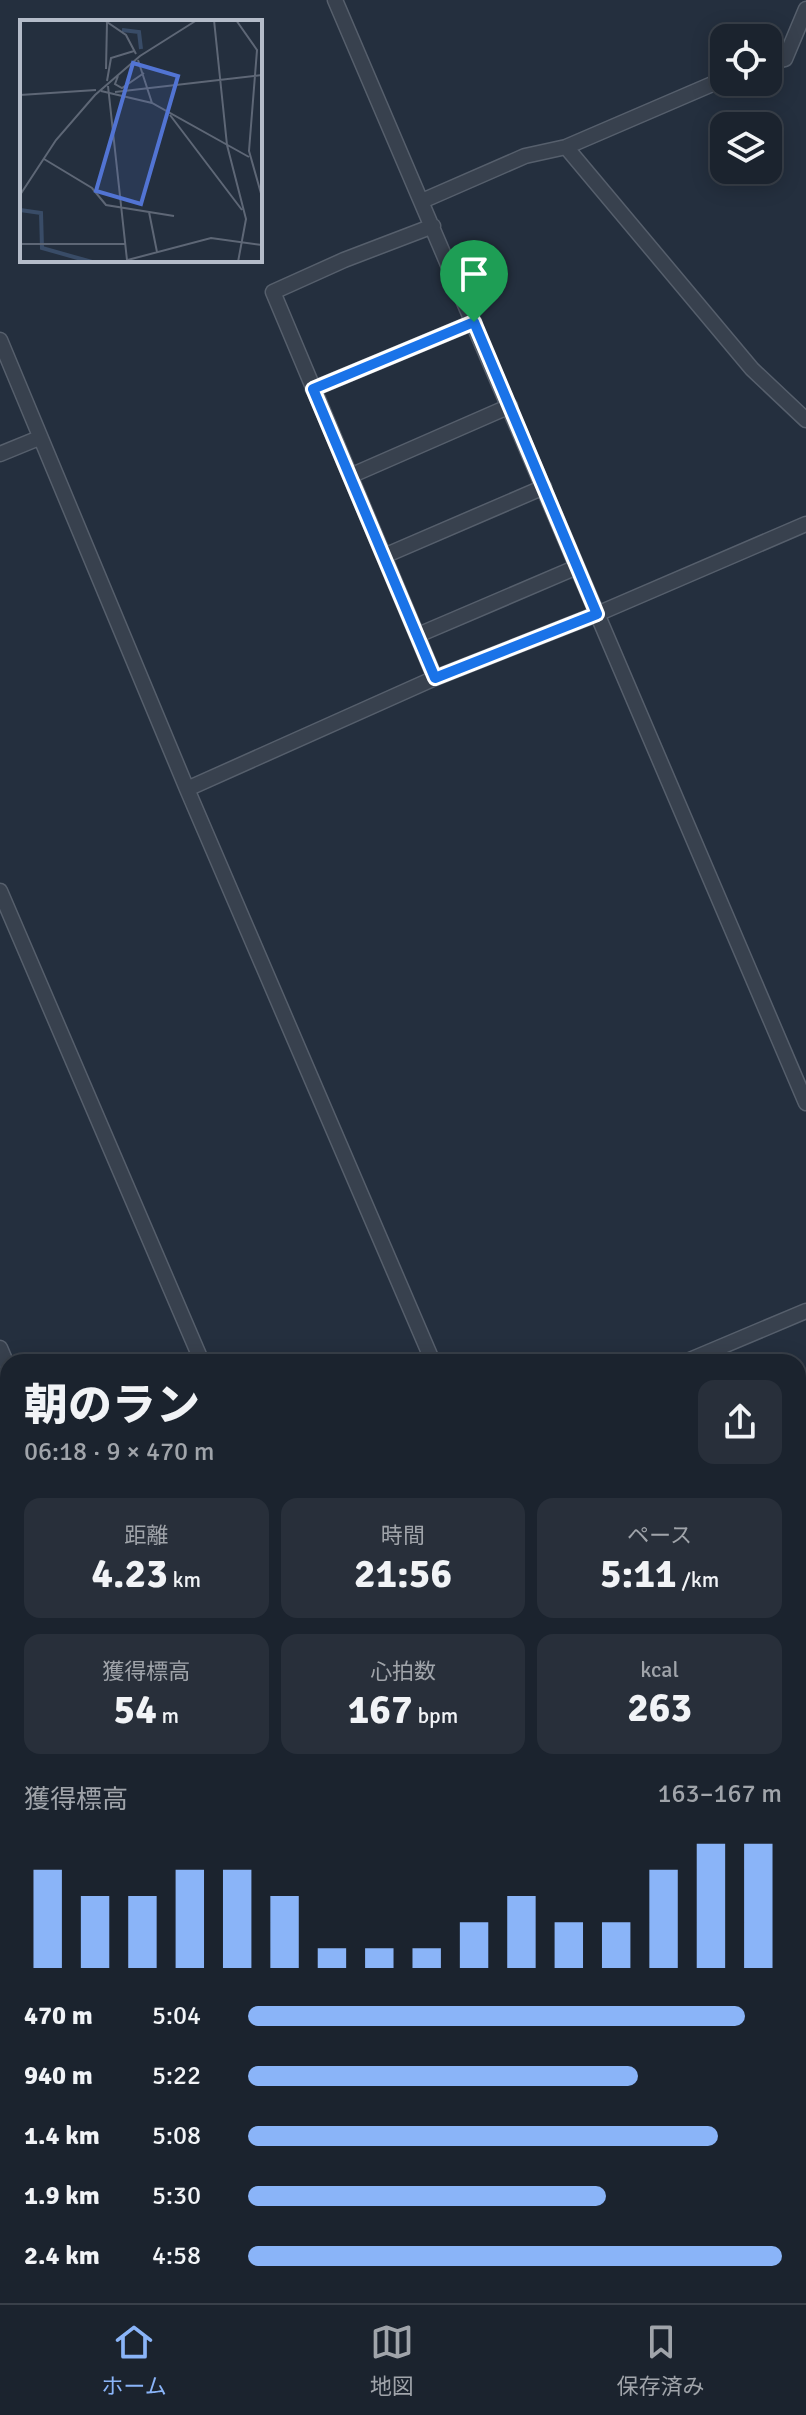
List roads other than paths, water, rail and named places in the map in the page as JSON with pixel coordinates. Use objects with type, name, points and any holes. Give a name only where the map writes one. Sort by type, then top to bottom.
[{"type":"street","points":[[335,0],[806,1103]]},
{"type":"street","points":[[782,60],[785,59],[806,9]]},
{"type":"street","points":[[422,201],[525,156],[566,147],[710,85]]},
{"type":"street","points":[[566,147],[752,369],[806,420]]},
{"type":"street","points":[[433,226],[344,260],[273,292],[435,678]]},
{"type":"street","points":[[313,389],[474,322]]},
{"type":"street","points":[[0,340],[187,789],[430,1354]]},
{"type":"street","points":[[350,476],[510,406]]},
{"type":"street","points":[[0,454],[39,438]]},
{"type":"street","points":[[384,556],[544,487]]},
{"type":"street","points":[[187,789],[435,678],[597,614],[806,524]]},
{"type":"street","points":[[418,635],[577,567]]},
{"type":"street","points":[[0,891],[199,1354]]},
{"type":"street","points":[[704,1354],[806,1311]]}]
